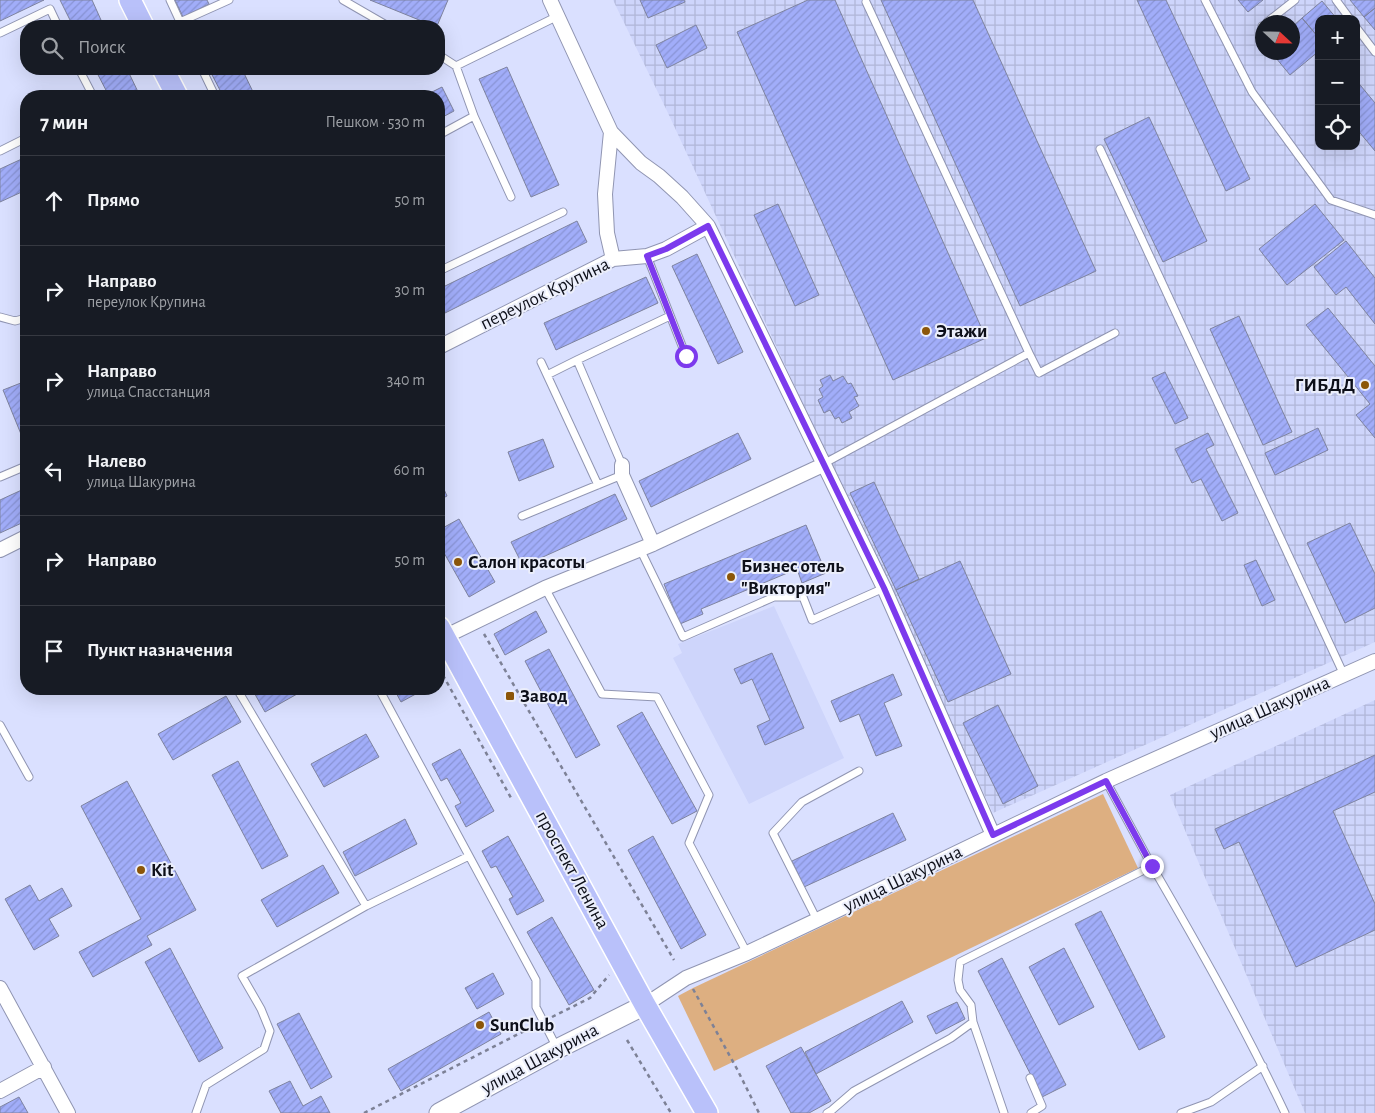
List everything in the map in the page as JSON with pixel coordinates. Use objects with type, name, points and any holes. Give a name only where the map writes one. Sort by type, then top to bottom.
[{"type":"main road","points":[[130,0],[140,20]]},
{"type":"main road","points":[[166,75],[173,90]]},
{"type":"main road","name":"проспект Ленина","points":[[445,639],[645,1005],[707,1113]]},
{"type":"main road","name":"улица Шакурина","points":[[439,1113],[557,1049],[645,1005]]},
{"type":"street","points":[[550,0],[611,132],[641,163],[682,197],[708,226],[884,588],[993,835]]},
{"type":"street","points":[[611,132],[604,194],[613,259]]},
{"type":"street","name":"переулок Крупина","points":[[445,344],[613,259],[647,256],[666,249],[708,226]]},
{"type":"street","points":[[445,630],[647,546],[823,465]]},
{"type":"street","points":[[622,470],[647,546]]},
{"type":"street","points":[[0,550],[20,540]]},
{"type":"street","name":"улица Шакурина","points":[[645,1005],[686,978],[747,953],[1106,781],[1375,661]]},
{"type":"street","points":[[0,988],[68,1113]]},
{"type":"street","points":[[0,1091],[44,1067]]},
{"type":"lane","points":[[170,0],[179,20]]},
{"type":"lane","points":[[189,20],[229,0]]},
{"type":"lane","points":[[343,0],[378,20]]},
{"type":"lane","points":[[1205,0],[1252,92],[1330,200],[1375,215]]},
{"type":"lane","points":[[1276,15],[1295,0]]},
{"type":"lane","points":[[1336,0],[1347,15]]},
{"type":"lane","points":[[866,2],[1039,373],[1115,333]]},
{"type":"lane","points":[[27,20],[50,9],[55,20]]},
{"type":"lane","points":[[456,66],[558,16]]},
{"type":"lane","points":[[0,33],[20,23]]},
{"type":"lane","points":[[1360,32],[1375,52]]},
{"type":"lane","points":[[445,60],[456,66],[474,116],[511,197]]},
{"type":"lane","points":[[83,75],[90,90]]},
{"type":"lane","points":[[205,75],[212,90]]},
{"type":"lane","points":[[445,133],[474,116]]},
{"type":"lane","points":[[0,151],[20,141]]},
{"type":"lane","points":[[1100,149],[1345,675]]},
{"type":"lane","points":[[445,268],[563,212]]},
{"type":"lane","points":[[647,256],[686,356]]},
{"type":"lane","points":[[547,375],[670,316]]},
{"type":"lane","points":[[0,317],[15,321],[20,320]]},
{"type":"lane","points":[[823,465],[1029,354]]},
{"type":"lane","points":[[522,516],[598,485],[622,470],[577,360]]},
{"type":"lane","points":[[541,362],[598,485]]},
{"type":"lane","points":[[0,477],[20,469]]},
{"type":"lane","points":[[647,546],[684,637],[774,597],[803,597],[812,620],[884,588]]},
{"type":"lane","points":[[545,588],[602,694],[657,697],[709,795],[689,843],[747,953]]},
{"type":"lane","points":[[241,695],[366,906]]},
{"type":"lane","points":[[382,695],[536,980],[536,1007],[557,1049]]},
{"type":"lane","points":[[0,725],[29,777]]},
{"type":"lane","points":[[817,920],[774,833],[802,802],[859,771]]},
{"type":"lane","points":[[1106,781],[1152,866],[1216,976],[1285,1113]]},
{"type":"lane","points":[[196,1113],[206,1084],[264,1049],[270,1032],[261,1009],[242,976],[366,906],[469,856]]},
{"type":"lane","points":[[1004,1113],[973,1022],[971,1005],[960,990],[958,980],[960,962],[1152,866]]},
{"type":"lane","points":[[831,1112],[854,1091],[951,1038],[973,1022]]},
{"type":"lane","points":[[1181,1113],[1211,1102],[1263,1066]]},
{"type":"lane","points":[[1030,1078],[1042,1106],[1031,1113]]},
{"type":"path","points":[[484,634],[674,960]]},
{"type":"path","points":[[546,1020],[590,998],[609,975]]},
{"type":"path","points":[[693,988],[759,1113]]},
{"type":"path","points":[[364,1113],[537,1025]]},
{"type":"path","points":[[627,1040],[671,1113]]},
{"type":"shaded area","points":[[613,0],[1375,0],[1375,642],[993,813],[668,113]]},
{"type":"shaded area","points":[[774,606],[844,758],[749,804],[673,658],[682,653],[678,644]]},
{"type":"shaded area","points":[[1375,700],[1375,1113],[1305,1113],[1170,795]]},
{"type":"shaded area","points":[[1103,794],[1138,868],[714,1071],[678,996]]},
{"type":"building","points":[[0,0],[44,0],[0,21]]},
{"type":"building","points":[[60,0],[92,0],[101,20],[70,20]]},
{"type":"building","points":[[175,0],[207,0],[209,4],[183,17]]},
{"type":"building","points":[[370,0],[448,0],[440,20],[419,20]]},
{"type":"building","points":[[640,0],[684,0],[685,2],[648,18]]},
{"type":"building","points":[[808,0],[835,0],[986,338],[893,380],[737,32]]},
{"type":"building","points":[[881,0],[973,0],[1096,271],[1020,306]]},
{"type":"building","points":[[1137,0],[1166,0],[1250,179],[1226,191]]},
{"type":"building","points":[[1238,0],[1263,0],[1248,12]]},
{"type":"building","points":[[1350,0],[1375,0],[1375,8],[1364,17]]},
{"type":"building","points":[[1322,1],[1334,15],[1315,15],[1315,33],[1302,18]]},
{"type":"building","points":[[1375,8],[1375,30],[1364,17]]},
{"type":"building","points":[[1302,18],[1315,33],[1315,54],[1290,75],[1278,60],[1300,60],[1300,20]]},
{"type":"building","points":[[696,25],[707,48],[667,68],[656,45]]},
{"type":"building","points":[[507,67],[559,185],[531,197],[479,79]]},
{"type":"building","points":[[98,75],[130,75],[137,90],[106,90]]},
{"type":"building","points":[[212,75],[245,75],[252,90],[220,90]]},
{"type":"building","points":[[1360,85],[1375,103],[1375,151],[1360,133]]},
{"type":"building","points":[[445,93],[454,111],[445,116]]},
{"type":"building","points":[[1149,117],[1207,241],[1163,262],[1104,139]]},
{"type":"building","points":[[20,160],[20,193],[0,202],[0,169]]},
{"type":"building","points":[[778,204],[819,295],[795,306],[754,215]]},
{"type":"building","points":[[1315,204],[1344,240],[1287,285],[1259,249]]},
{"type":"building","points":[[577,221],[587,242],[445,313],[445,286]]},
{"type":"building","points":[[1346,241],[1375,278],[1375,324],[1346,287],[1336,295],[1314,267]]},
{"type":"building","points":[[697,254],[743,352],[718,364],[672,266]]},
{"type":"building","points":[[646,277],[658,303],[556,350],[544,323]]},
{"type":"building","name":"ГИБДД","points":[[1328,308],[1375,366],[1375,438],[1356,415],[1370,404],[1306,325]]},
{"type":"building","points":[[1239,316],[1292,432],[1263,445],[1210,329]]},
{"type":"building","points":[[1165,372],[1188,418],[1175,424],[1152,378]]},
{"type":"building","points":[[830,375],[833,381],[843,376],[848,384],[851,383],[858,396],[854,397],[859,406],[849,412],[852,418],[842,423],[839,417],[835,419],[830,410],[824,413],[818,400],[823,397],[819,389],[823,386],[820,380]]},
{"type":"building","points":[[20,383],[20,432],[3,390]]},
{"type":"building","points":[[1318,428],[1328,450],[1275,475],[1265,453]]},
{"type":"building","points":[[738,433],[751,459],[651,507],[639,481]]},
{"type":"building","points":[[1208,433],[1214,445],[1206,449],[1238,513],[1222,521],[1201,479],[1192,483],[1175,449]]},
{"type":"building","points":[[543,439],[554,467],[519,481],[508,452]]},
{"type":"building","points":[[874,482],[919,579],[896,590],[850,493]]},
{"type":"building","points":[[20,491],[20,524],[0,533],[0,500]]},
{"type":"building","points":[[615,494],[627,519],[523,566],[511,542]]},
{"type":"building","points":[[459,519],[495,582],[469,597],[445,555],[445,527]]},
{"type":"building","points":[[1350,523],[1375,574],[1375,608],[1345,623],[1307,543]]},
{"type":"building","points":[[806,525],[826,573],[802,583],[797,569],[701,609],[703,614],[680,624],[664,584]]},
{"type":"building","points":[[1256,560],[1275,600],[1262,606],[1244,565]]},
{"type":"building","points":[[960,561],[1011,674],[948,702],[896,590]]},
{"type":"building","points":[[536,611],[547,632],[505,655],[494,634]]},
{"type":"building","points":[[549,649],[600,745],[576,758],[525,661]]},
{"type":"building","points":[[772,653],[804,728],[765,745],[757,726],[770,720],[752,679],[741,684],[734,669]]},
{"type":"building","points":[[893,674],[902,695],[884,703],[902,746],[876,756],[859,714],[840,722],[831,701]]},
{"type":"building","points":[[255,695],[295,695],[265,712]]},
{"type":"building","points":[[397,695],[414,695],[401,702]]},
{"type":"building","points":[[226,696],[241,722],[173,760],[158,734]]},
{"type":"building","points":[[998,705],[1038,786],[1003,804],[963,723]]},
{"type":"building","points":[[642,712],[697,811],[672,824],[617,726]]},
{"type":"building","points":[[366,734],[379,757],[324,787],[311,764]]},
{"type":"building","points":[[460,749],[494,811],[466,827],[455,806],[461,803],[447,778],[441,781],[432,764]]},
{"type":"building","points":[[1375,755],[1375,792],[1333,811],[1375,904],[1375,930],[1296,967],[1239,842],[1224,849],[1215,829]]},
{"type":"building","points":[[238,761],[288,856],[262,869],[212,775]]},
{"type":"building","points":[[127,781],[196,910],[147,936],[152,945],[93,977],[79,952],[141,919],[81,806]]},
{"type":"building","points":[[893,813],[906,840],[804,887],[792,861]]},
{"type":"building","points":[[405,819],[417,844],[355,876],[343,852]]},
{"type":"building","points":[[508,836],[544,901],[517,915],[509,899],[513,897],[496,866],[491,868],[482,851]]},
{"type":"building","points":[[653,836],[706,935],[681,949],[628,850]]},
{"type":"building","points":[[323,865],[339,893],[277,927],[261,900]]},
{"type":"building","points":[[30,885],[39,901],[62,888],[72,906],[49,919],[59,936],[34,950],[5,899]]},
{"type":"building","points":[[1101,911],[1165,1037],[1139,1050],[1075,924]]},
{"type":"building","points":[[552,917],[594,990],[569,1005],[527,932]]},
{"type":"building","points":[[170,948],[223,1048],[199,1062],[145,962]]},
{"type":"building","points":[[1064,948],[1094,1007],[1059,1025],[1029,967]]},
{"type":"building","points":[[1002,958],[1066,1085],[1042,1097],[978,971]]},
{"type":"building","points":[[493,973],[504,994],[477,1009],[465,988]]},
{"type":"building","points":[[902,1001],[913,1022],[816,1074],[805,1052]]},
{"type":"building","points":[[957,1002],[965,1019],[936,1034],[927,1016]]},
{"type":"building","points":[[489,1012],[501,1034],[401,1091],[388,1069]]},
{"type":"building","points":[[299,1013],[332,1077],[311,1089],[277,1024]]},
{"type":"building","points":[[801,1047],[831,1101],[809,1113],[791,1113],[766,1066]]},
{"type":"building","points":[[290,1081],[303,1106],[321,1096],[330,1113],[281,1113],[269,1091]]},
{"type":"building","points":[[19,1097],[28,1113],[0,1113],[0,1107]]},
{"type":"place","name":"Этажи","points":[[926,331]]},
{"type":"place","name":"ГИБДД","points":[[1365,385]]},
{"type":"place","name":"Салон красоты","points":[[458,562]]},
{"type":"place","name":"Бизнес отель \"Виктория\"","points":[[731,577]]},
{"type":"place","name":"Завод","points":[[510,696]]},
{"type":"place","name":"Kit","points":[[141,870]]},
{"type":"place","name":"SunClub","points":[[480,1025]]},
{"type":"route","points":[[686,356],[647,256],[666,249],[708,226],[884,588],[993,835],[1106,781],[1152,866]]}]
